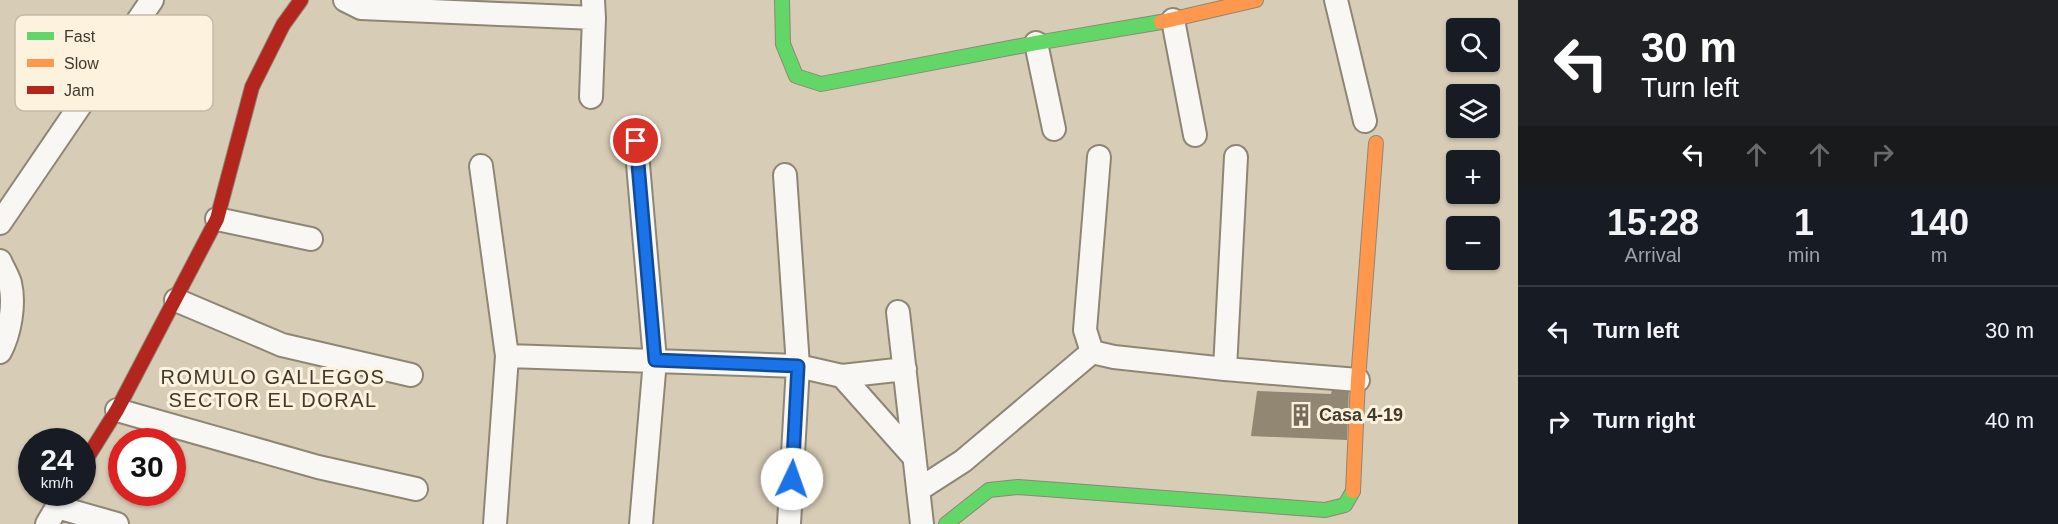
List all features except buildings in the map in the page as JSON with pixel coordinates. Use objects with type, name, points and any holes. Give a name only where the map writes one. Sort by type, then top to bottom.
[{"type":"street","points":[[142,15],[152,0]]},
{"type":"street","points":[[96,443],[117,410],[217,219],[252,87],[284,25],[301,0]]},
{"type":"street","points":[[345,0],[361,8],[594,9],[591,97]]},
{"type":"street","points":[[782,0],[783,44],[796,76],[821,84],[1036,43],[1173,20],[1256,0]]},
{"type":"street","points":[[1336,0],[1365,122]]},
{"type":"street","points":[[1173,20],[1195,135]]},
{"type":"street","points":[[1036,43],[1054,129]]},
{"type":"street","points":[[0,223],[76,111]]},
{"type":"street","points":[[636,141],[655,360],[641,524]]},
{"type":"street","points":[[945,524],[989,490],[1018,487],[1325,510],[1345,505],[1353,491],[1358,380],[1376,144]]},
{"type":"street","points":[[1092,352],[1085,330],[1099,157]]},
{"type":"street","points":[[1225,369],[1236,157]]},
{"type":"street","points":[[481,166],[507,356],[495,524]]},
{"type":"street","points":[[784,175],[798,366],[789,524]]},
{"type":"street","points":[[217,219],[311,239]]},
{"type":"street","points":[[0,261],[10,282],[12,311],[0,352]]},
{"type":"street","points":[[176,300],[282,345],[411,375]]},
{"type":"street","points":[[898,312],[922,524]]},
{"type":"street","points":[[1092,352],[1114,357],[1225,369],[1358,380]]},
{"type":"street","points":[[918,490],[963,461],[1092,352]]},
{"type":"street","points":[[507,356],[798,366],[842,376],[904,369]]},
{"type":"street","points":[[842,376],[914,457]]},
{"type":"street","points":[[117,410],[318,467],[416,489]]},
{"type":"street","points":[[963,461],[989,490]]},
{"type":"street","points":[[56,508],[117,524]]},
{"type":"traffic: fast","points":[[782,0],[783,44],[796,76],[821,84],[1161,22]]},
{"type":"traffic: fast","points":[[946,524],[989,490],[1018,487],[1325,510],[1345,505],[1353,491]]},
{"type":"traffic: slow","points":[[1161,22],[1256,0]]},
{"type":"traffic: slow","points":[[1353,491],[1358,380],[1376,143]]},
{"type":"traffic: jam","points":[[96,444],[117,410],[217,219],[252,87],[283,25],[301,0]]},
{"type":"place","name":"Casa 4-19","points":[[1301,415]]},
{"type":"district","name":"ROMULO GALLEGOS SECTOR EL DORAL","points":[[273,388]]},
{"type":"route","points":[[636,141],[655,360],[798,366],[792,479]]}]
